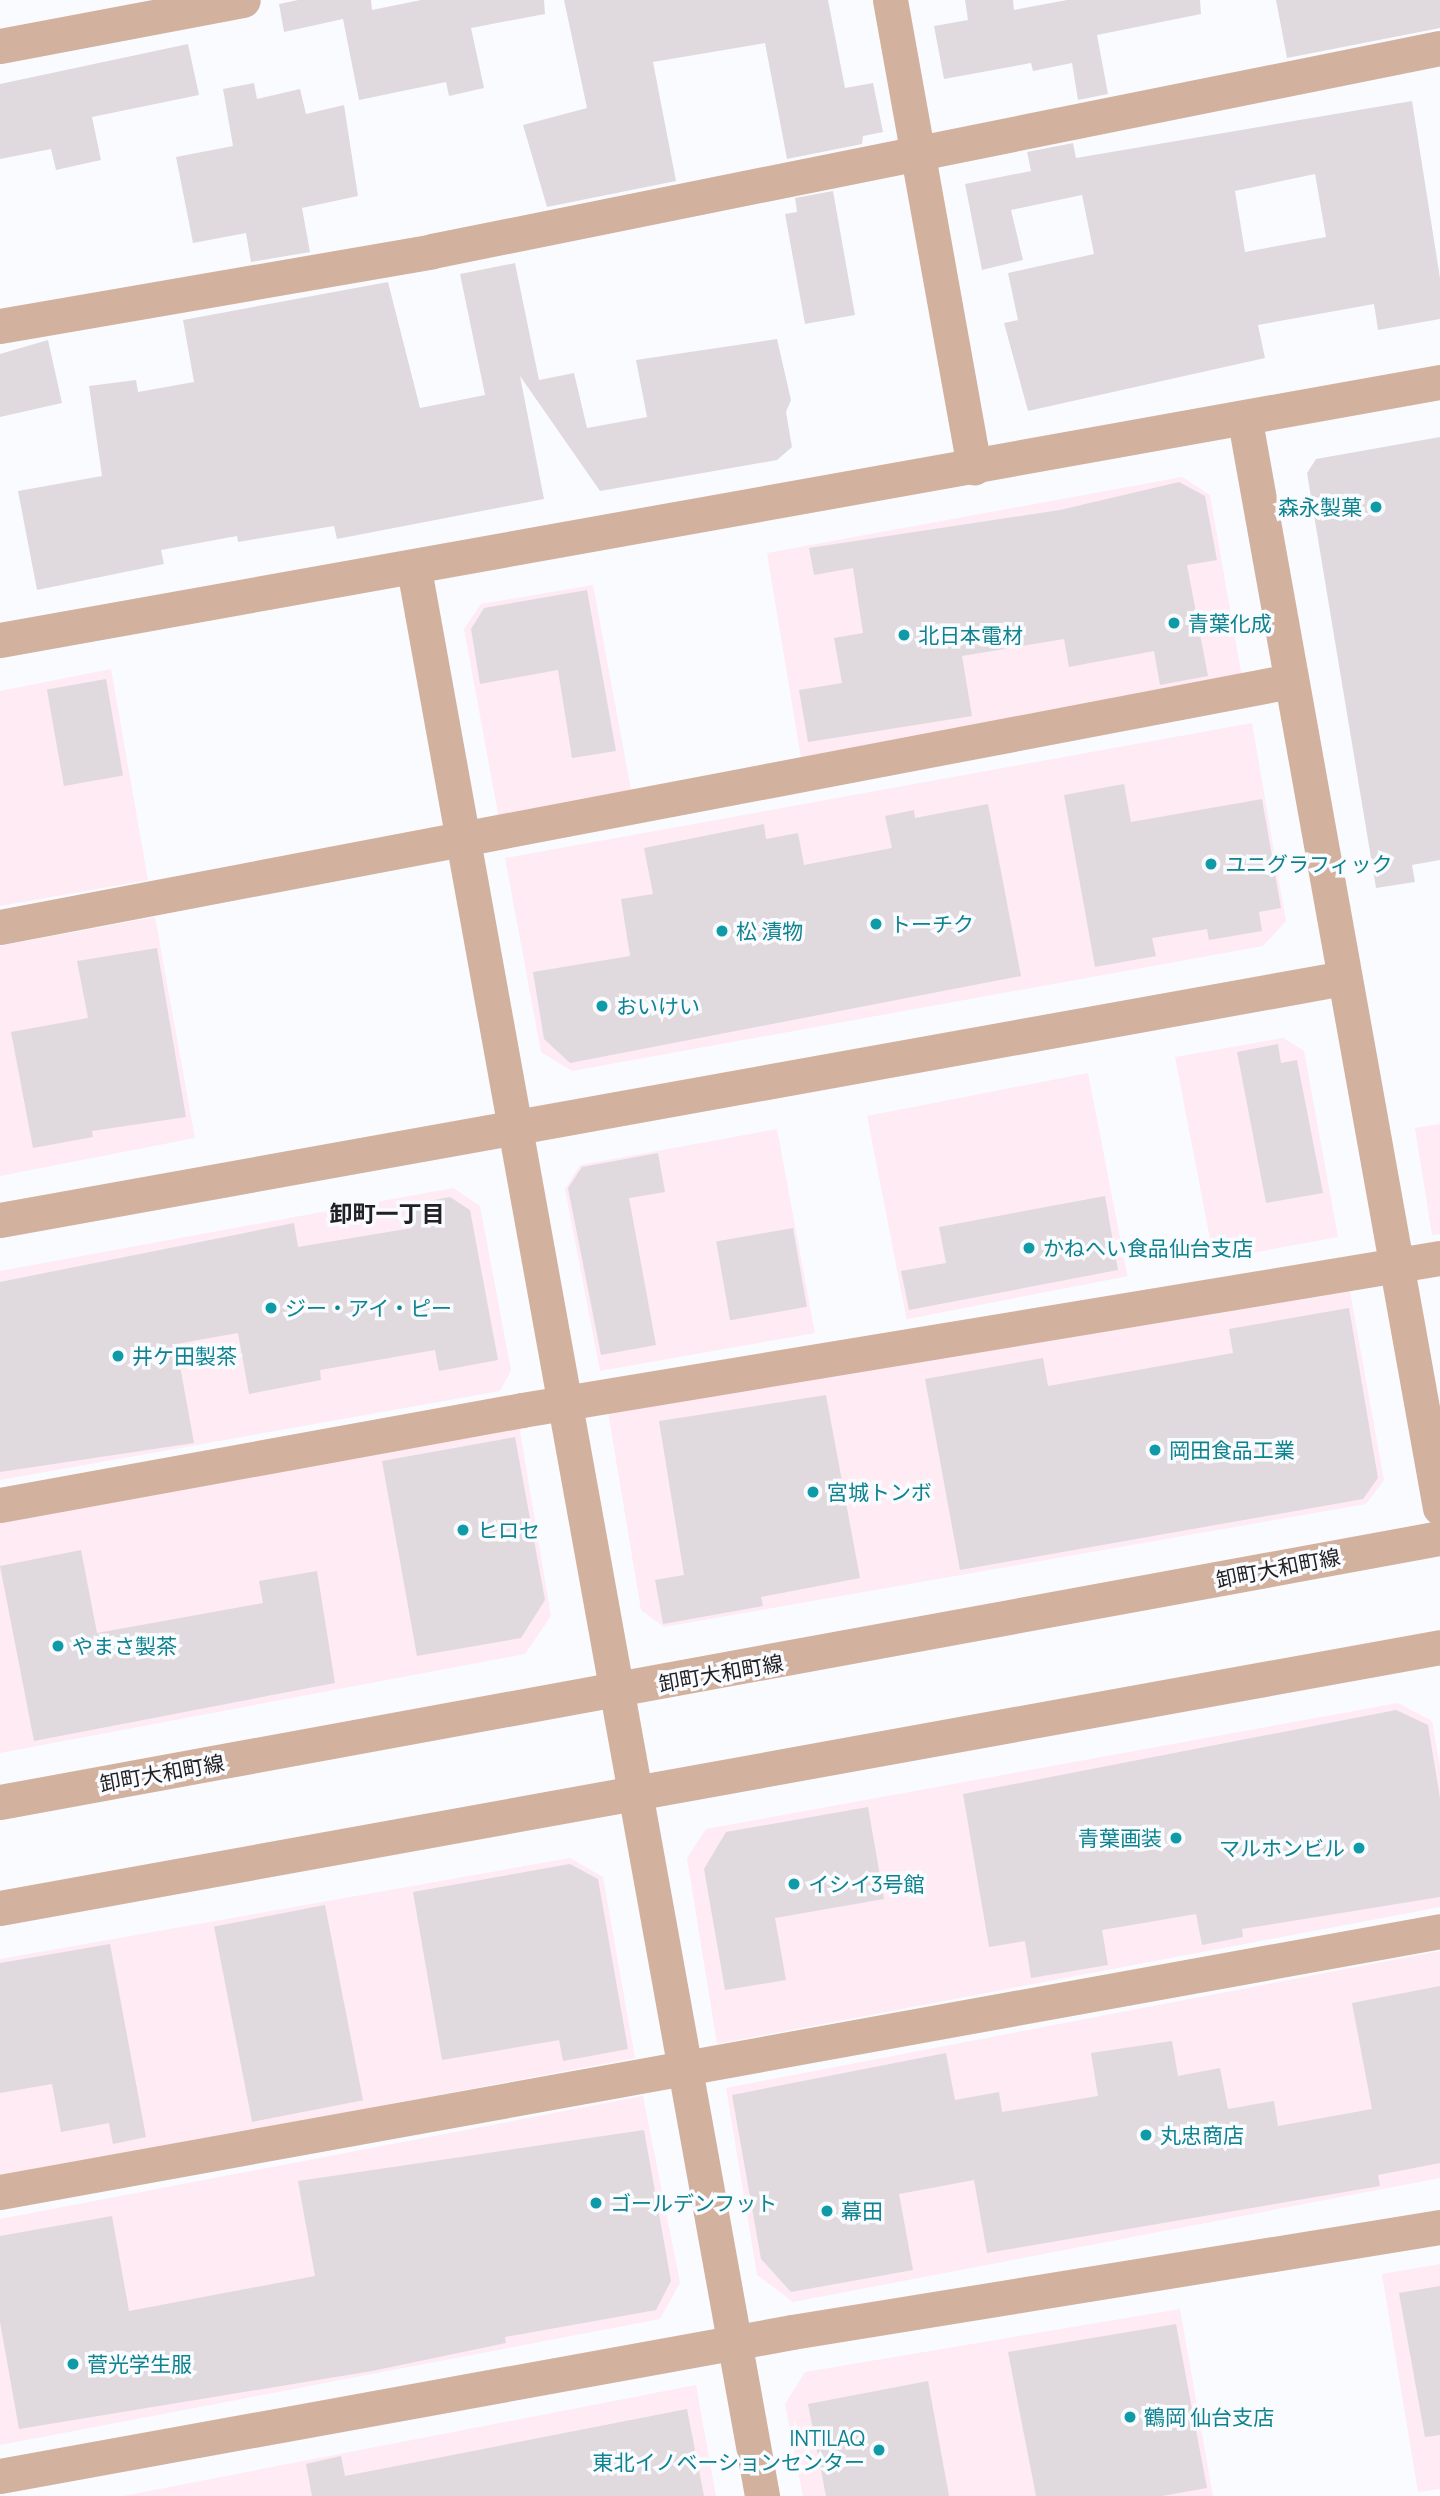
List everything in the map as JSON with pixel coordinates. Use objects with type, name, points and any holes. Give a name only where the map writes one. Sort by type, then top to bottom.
[{"type":"street","points":[[0,46],[241,0]]},
{"type":"street","points":[[890,0],[974,468]]},
{"type":"street","points":[[0,326],[920,157],[1440,48]]},
{"type":"street","points":[[0,640],[1245,421],[1440,382]]},
{"type":"street","points":[[1245,421],[1393,1266],[1440,1508]]},
{"type":"street","points":[[414,569],[762,2496]]},
{"type":"street","points":[[0,927],[464,844],[1291,681]]},
{"type":"street","points":[[0,1220],[1344,978]]},
{"type":"street","points":[[0,1505],[565,1404],[1440,1258]]},
{"type":"street","name":"卸町大和町線","points":[[0,1802],[617,1692],[1440,1538]]},
{"type":"street","points":[[0,1908],[635,1796],[1440,1647]]},
{"type":"street","points":[[0,2192],[1440,1931]]},
{"type":"street","points":[[0,2476],[735,2342],[1440,2227]]},
{"type":"shaded area","points":[[1182,477],[1210,495],[1243,683],[802,764],[767,553]]},
{"type":"shaded area","points":[[593,585],[632,795],[499,819],[464,629],[481,604]]},
{"type":"shaded area","points":[[111,669],[148,880],[0,906],[0,691]]},
{"type":"shaded area","points":[[1252,723],[1286,921],[1263,946],[572,1071],[541,1052],[505,858]]},
{"type":"shaded area","points":[[155,917],[195,1138],[0,1176],[0,946]]},
{"type":"shaded area","points":[[1283,1038],[1304,1051],[1338,1237],[1214,1260],[1175,1057]]},
{"type":"shaded area","points":[[1088,1073],[1127,1276],[907,1319],[867,1116]]},
{"type":"shaded area","points":[[1440,1124],[1440,1234],[1432,1235],[1415,1128]]},
{"type":"shaded area","points":[[777,1129],[815,1333],[600,1371],[565,1189],[580,1165]]},
{"type":"shaded area","points":[[453,1188],[480,1206],[511,1370],[500,1391],[0,1480],[0,1271]]},
{"type":"shaded area","points":[[1349,1286],[1384,1480],[1366,1504],[664,1627],[641,1610],[608,1412]]},
{"type":"shaded area","points":[[519,1425],[551,1616],[525,1654],[0,1753],[0,1523]]},
{"type":"shaded area","points":[[1398,1703],[1432,1721],[1440,1767],[1440,1907],[717,2044],[687,1858],[706,1829]]},
{"type":"shaded area","points":[[570,1858],[603,1877],[635,2058],[0,2177],[0,1959]]},
{"type":"shaded area","points":[[1440,1951],[1440,2178],[793,2302],[757,2275],[726,2088]]},
{"type":"shaded area","points":[[643,2096],[680,2283],[660,2319],[0,2445],[0,2219]]},
{"type":"shaded area","points":[[1440,2264],[1440,2489],[1418,2492],[1382,2274]]},
{"type":"shaded area","points":[[1180,2309],[1213,2496],[803,2496],[785,2404],[805,2372]]},
{"type":"shaded area","points":[[696,2385],[716,2496],[123,2496]]},
{"type":"building","points":[[298,0],[371,0],[372,10],[421,0],[544,0],[545,14],[471,28],[484,88],[449,96],[446,82],[359,100],[343,19],[284,32],[279,4]]},
{"type":"building","points":[[564,0],[828,0],[845,88],[873,83],[883,132],[863,136],[862,144],[787,159],[765,43],[653,62],[676,181],[547,207],[523,125],[587,108]]},
{"type":"building","points":[[965,0],[1013,0],[1014,10],[1067,0],[1200,0],[1201,14],[1097,35],[1108,94],[1078,100],[1072,63],[1033,71],[1031,63],[944,79],[934,26],[968,20]]},
{"type":"building","points":[[1276,0],[1440,0],[1440,28],[1287,58]]},
{"type":"building","points":[[188,44],[199,95],[92,117],[101,160],[56,170],[51,149],[0,159],[0,84]]},
{"type":"building","points":[[254,83],[257,99],[300,89],[306,114],[344,105],[358,196],[302,208],[310,252],[251,262],[246,233],[193,243],[176,157],[233,146],[223,89]]},
{"type":"building","points":[[1412,101],[1440,278],[1440,319],[1378,330],[1374,304],[1258,325],[1265,358],[1028,411],[1004,323],[1018,320],[1008,273],[1094,254],[1082,195],[1011,210],[1023,260],[982,270],[965,184],[1031,171],[1027,152],[1073,143],[1076,158]],"holes":[[[1315,174],[1326,237],[1245,252],[1235,191]]]},
{"type":"building","points":[[833,191],[855,315],[805,324],[785,214],[797,212],[795,198]]},
{"type":"building","points":[[515,263],[539,380],[574,373],[587,428],[647,417],[636,360],[777,339],[791,400],[786,412],[792,447],[777,460],[600,491],[520,376],[544,499],[337,539],[334,526],[238,542],[237,536],[161,550],[164,564],[37,590],[18,491],[102,476],[89,386],[136,380],[138,392],[194,382],[183,320],[388,282],[420,408],[485,395],[460,274]]},
{"type":"building","points":[[48,340],[62,403],[0,417],[0,354]]},
{"type":"building","points":[[1440,437],[1440,860],[1412,865],[1415,882],[1376,888],[1307,473],[1316,459]]},
{"type":"building","points":[[1179,482],[1205,496],[1217,560],[1187,565],[1208,676],[1160,685],[1154,651],[1069,667],[1064,639],[962,656],[972,716],[808,742],[799,690],[842,683],[834,638],[863,633],[853,568],[814,575],[809,548],[1060,510]]},
{"type":"building","points":[[587,590],[616,751],[572,758],[558,670],[480,684],[471,629],[484,608]]},
{"type":"building","points":[[106,679],[123,776],[64,786],[47,689]]},
{"type":"building","points":[[1124,784],[1131,822],[1262,799],[1281,908],[1259,912],[1262,931],[1209,940],[1207,929],[1152,938],[1156,956],[1095,967],[1064,795]]},
{"type":"building","points":[[988,804],[1021,976],[570,1063],[544,1039],[533,972],[630,956],[621,899],[653,894],[644,848],[764,824],[766,839],[798,833],[804,865],[892,848],[885,816],[914,810],[915,818]]},
{"type":"building","points":[[157,948],[186,1117],[92,1131],[93,1137],[33,1148],[11,1032],[88,1018],[77,961]]},
{"type":"building","points":[[1278,1044],[1281,1063],[1297,1060],[1323,1193],[1266,1203],[1237,1052]]},
{"type":"building","points":[[658,1153],[665,1192],[629,1198],[656,1345],[601,1355],[568,1188],[582,1167]]},
{"type":"building","name":"かねへい食品仙台支店","points":[[1105,1196],[1118,1270],[909,1310],[901,1271],[946,1263],[939,1227]]},
{"type":"building","points":[[450,1197],[470,1210],[498,1360],[439,1371],[435,1350],[320,1370],[321,1380],[249,1394],[238,1333],[176,1344],[194,1443],[0,1472],[0,1282],[294,1223],[298,1247],[412,1228],[408,1205]]},
{"type":"building","points":[[793,1228],[807,1307],[730,1320],[716,1242]]},
{"type":"building","points":[[1349,1308],[1378,1478],[1363,1499],[960,1570],[925,1379],[1043,1358],[1048,1386],[1233,1353],[1229,1329]]},
{"type":"building","points":[[826,1395],[860,1578],[761,1597],[763,1606],[663,1624],[655,1580],[684,1575],[659,1421]]},
{"type":"building","name":"ヒロセ","points":[[515,1437],[545,1600],[521,1638],[417,1656],[382,1461]]},
{"type":"building","points":[[81,1550],[97,1633],[263,1603],[259,1581],[317,1571],[335,1683],[34,1741],[0,1566]]},
{"type":"building","points":[[1396,1710],[1428,1725],[1440,1798],[1440,1897],[1242,1929],[1243,1937],[1202,1945],[1196,1914],[1102,1930],[1108,1965],[1031,1978],[1025,1941],[989,1947],[963,1794]]},
{"type":"building","name":"イシイ3号館","points":[[868,1807],[884,1899],[775,1918],[786,1980],[725,1990],[704,1869],[726,1832]]},
{"type":"building","points":[[570,1864],[598,1879],[628,2049],[563,2061],[559,2040],[442,2060],[413,1892]]},
{"type":"building","points":[[325,1905],[363,2100],[252,2122],[214,1927]]},
{"type":"building","points":[[110,1944],[146,2137],[113,2144],[109,2123],[61,2132],[52,2084],[0,2093],[0,1963]]},
{"type":"building","points":[[1440,1986],[1440,2163],[1378,2175],[1380,2186],[987,2253],[974,2180],[899,2194],[913,2270],[791,2292],[761,2259],[732,2095],[946,2053],[955,2100],[999,2092],[1002,2112],[1098,2096],[1091,2053],[1172,2041],[1178,2076],[1220,2068],[1228,2109],[1274,2101],[1278,2126],[1372,2109],[1352,2003]]},
{"type":"building","points":[[644,2130],[671,2281],[656,2310],[505,2337],[506,2343],[372,2371],[19,2429],[0,2322],[0,2236],[112,2216],[129,2311],[315,2276],[298,2181]]},
{"type":"building","points":[[1440,2286],[1440,2435],[1425,2437],[1399,2293]]},
{"type":"building","name":"鶴岡 仙台支店","points":[[1176,2324],[1207,2488],[1162,2496],[1036,2496],[1008,2352]]},
{"type":"building","name":"INTILAQ 東北イノベーションセンター","points":[[928,2381],[949,2496],[826,2496],[808,2404]]},
{"type":"building","points":[[687,2409],[704,2496],[312,2496],[306,2464],[341,2456],[345,2476]]},
{"type":"place","name":"森永製菓","points":[[1376,507]]},
{"type":"place","name":"青葉化成","points":[[1174,623]]},
{"type":"place","name":"北日本電材","points":[[904,635]]},
{"type":"place","name":"ユニグラフィック","points":[[1211,864]]},
{"type":"place","name":"トーチク","points":[[876,924]]},
{"type":"place","name":"松 漬物","points":[[722,931]]},
{"type":"place","name":"おいけい","points":[[602,1006]]},
{"type":"place","name":"かねへい食品仙台支店","points":[[1029,1248]]},
{"type":"place","name":"ジー・アイ・ピー","points":[[271,1308]]},
{"type":"place","name":"井ケ田製茶","points":[[118,1356]]},
{"type":"place","name":"岡田食品工業","points":[[1155,1450]]},
{"type":"place","name":"宮城トンボ","points":[[813,1492]]},
{"type":"place","name":"ヒロセ","points":[[463,1530]]},
{"type":"place","name":"やまさ製茶","points":[[58,1646]]},
{"type":"place","name":"青葉画装","points":[[1176,1838]]},
{"type":"place","name":"マルホンビル","points":[[1359,1848]]},
{"type":"place","name":"イシイ3号館","points":[[794,1884]]},
{"type":"place","name":"丸忠商店","points":[[1146,2135]]},
{"type":"place","name":"ゴールデンフット","points":[[596,2203]]},
{"type":"place","name":"幕田","points":[[827,2211]]},
{"type":"place","name":"菅光学生服","points":[[73,2364]]},
{"type":"place","name":"鶴岡 仙台支店","points":[[1130,2417]]},
{"type":"place","name":"INTILAQ 東北イノベーションセンター","points":[[879,2450]]},
{"type":"district","name":"卸町一丁目","points":[[387,1213]]}]
